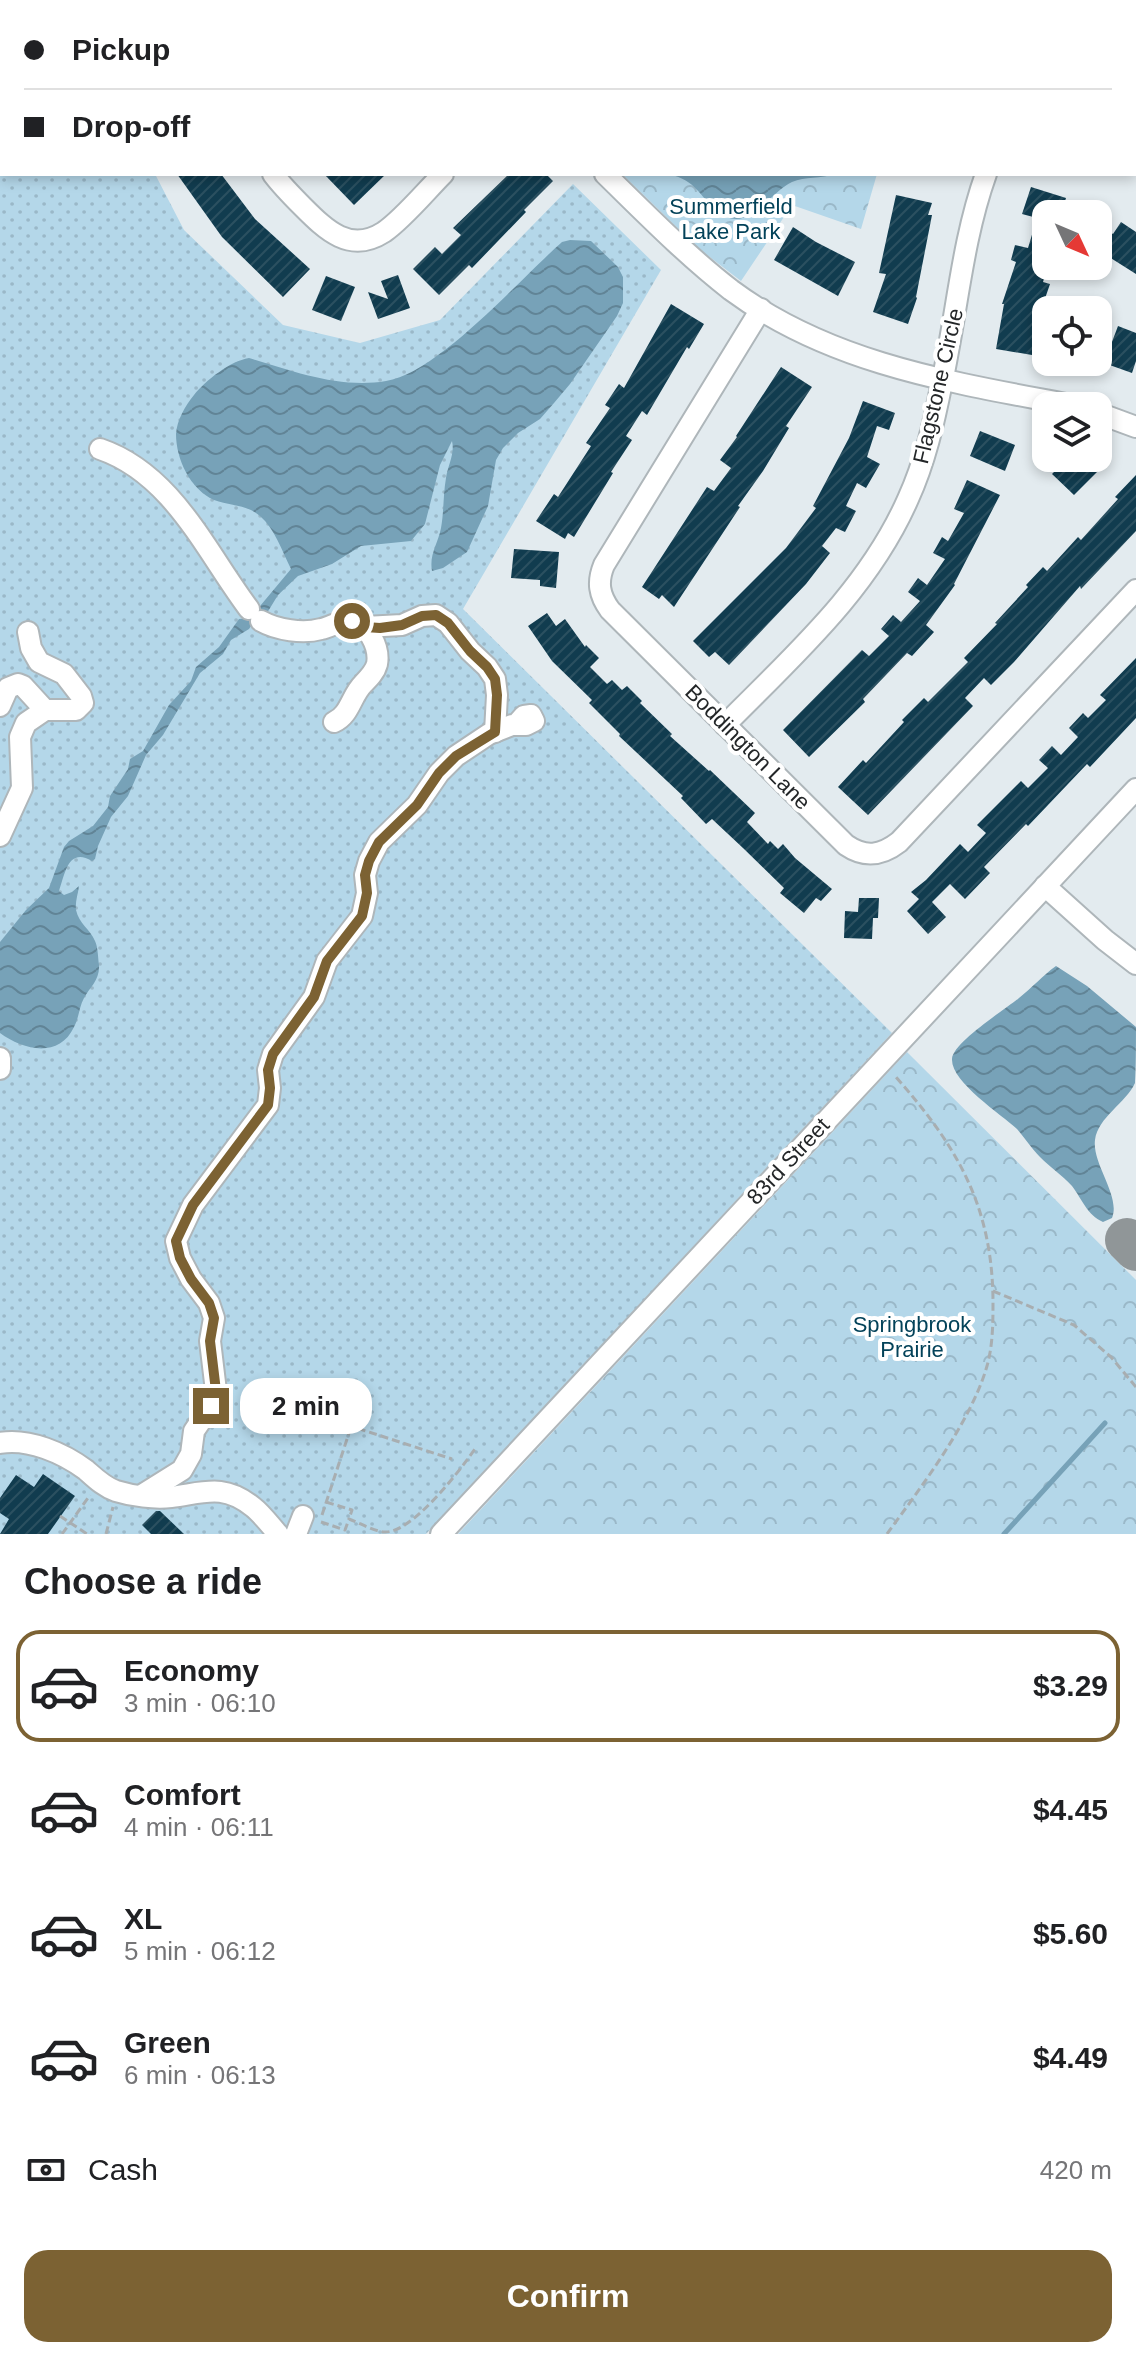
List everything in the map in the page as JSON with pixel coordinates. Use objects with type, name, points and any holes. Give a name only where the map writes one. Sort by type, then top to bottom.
[{"type":"street","points":[[275,176],[323,227],[336,236],[352,240],[368,239],[383,232],[441,176]]},
{"type":"street","points":[[607,176],[689,255],[733,291],[805,334],[875,362],[943,380],[1032,397]]},
{"type":"street","name":"Flagstone Circle","points":[[725,725],[842,605],[890,537],[918,473],[931,432],[972,220],[985,176]]},
{"type":"street","name":"Boddington Lane","points":[[761,309],[604,565],[599,586],[602,599],[610,610],[846,845],[866,854],[877,854],[888,851],[899,842],[1136,590]]},
{"type":"street","points":[[1112,418],[1136,427]]},
{"type":"street","points":[[100,449],[131,464],[167,496],[213,554],[255,615],[274,627],[303,631],[323,629],[347,621],[365,627],[377,654],[376,667],[354,696],[345,715],[334,722]]},
{"type":"street","points":[[365,627],[402,625],[422,616],[436,615],[448,623],[495,679],[495,732]]},
{"type":"street","points":[[0,836],[22,788],[19,747],[22,729],[30,719],[45,710],[76,710],[82,706],[83,700],[64,674],[39,662],[31,648],[28,632]]},
{"type":"street","points":[[0,706],[8,688],[18,684],[45,710]]},
{"type":"street","points":[[142,1495],[182,1470],[191,1454],[194,1431],[211,1406],[216,1391],[210,1341],[214,1318],[209,1303],[180,1258],[176,1241],[193,1205],[268,1105],[268,1070],[273,1054],[314,997],[327,961],[362,916],[367,893],[365,875],[379,842],[417,805],[439,773],[456,756],[495,732],[516,725]]},
{"type":"street","name":"83rd Street","points":[[441,1534],[1136,789]]},
{"type":"street","points":[[1045,886],[1136,964]]},
{"type":"street","points":[[0,1058],[0,1069]]},
{"type":"street","points":[[0,1443],[21,1442],[47,1450],[72,1461],[118,1492],[169,1497],[220,1491],[253,1506],[278,1534]]},
{"type":"path","points":[[887,1534],[951,1441],[982,1380],[991,1344],[993,1291],[983,1220],[965,1172],[934,1122],[889,1070]]},
{"type":"path","points":[[993,1291],[1074,1325],[1111,1357],[1136,1387]]},
{"type":"path","points":[[255,1395],[452,1459]]},
{"type":"path","points":[[306,1524],[326,1502],[351,1427]]},
{"type":"path","points":[[349,1519],[384,1532],[403,1526],[439,1493],[475,1449]]},
{"type":"path","points":[[62,1534],[99,1482]]},
{"type":"path","points":[[106,1534],[118,1492]]},
{"type":"path","points":[[306,1524],[345,1530],[352,1510],[326,1502]]},
{"type":"path","points":[[60,1516],[87,1534]]},
{"type":"green space","points":[[0,176],[156,176],[184,230],[283,325],[360,343],[440,320],[573,184],[661,270],[463,609],[892,1033],[426,1534],[0,1534]]},
{"type":"green space","name":"Summerfield Lake Park","points":[[624,176],[876,176],[861,229],[792,205],[741,281],[698,248]]},
{"type":"green space","name":"Springbrook Prairie","points":[[907,1052],[1136,1280],[1136,1534],[458,1534]]},
{"type":"water","points":[[675,176],[828,176],[792,182],[758,210],[739,219],[728,218],[717,211],[686,180]]},
{"type":"water","points":[[591,241],[618,267],[623,277],[623,303],[570,384],[540,419],[518,433],[503,448],[496,460],[488,506],[467,552],[443,568],[432,571],[433,554],[442,522],[452,441],[440,465],[425,524],[411,541],[361,546],[332,564],[298,576],[278,595],[267,613],[259,614],[249,629],[231,640],[223,654],[200,673],[163,735],[146,755],[128,796],[111,817],[95,859],[78,857],[69,864],[63,877],[59,891],[64,895],[79,886],[76,910],[95,941],[99,965],[96,979],[82,1001],[74,1027],[59,1044],[40,1048],[19,1044],[0,1033],[0,942],[49,888],[64,847],[93,826],[108,807],[110,796],[128,769],[130,759],[143,751],[169,705],[191,681],[196,667],[219,647],[239,619],[250,618],[291,569],[274,534],[260,516],[249,509],[214,500],[191,481],[182,463],[176,434],[180,418],[191,399],[218,372],[249,358],[316,377],[351,383],[386,381],[407,374],[453,343],[562,242]]},
{"type":"water","points":[[1056,966],[1087,986],[1136,1027],[1135,1083],[1101,1124],[1095,1140],[1114,1209],[1112,1218],[1103,1222],[1089,1211],[1072,1186],[1040,1157],[1017,1129],[959,1078],[952,1059],[970,1035]]},
{"type":"building","points":[[178,176],[223,176],[255,219],[310,269],[283,297],[222,237]]},
{"type":"building","points":[[326,176],[384,176],[354,205]]},
{"type":"building","points":[[507,176],[548,176],[553,181],[472,268],[469,265],[439,295],[413,269],[435,247],[442,254],[461,235],[453,228]]},
{"type":"building","points":[[1031,187],[1066,198],[1032,200],[1032,217],[1022,214]]},
{"type":"building","points":[[896,195],[932,203],[917,298],[908,324],[873,312],[886,274],[879,273]]},
{"type":"building","points":[[1121,222],[1136,232],[1136,274],[1112,259],[1113,234]]},
{"type":"building","points":[[793,227],[855,262],[838,296],[774,260]]},
{"type":"building","points":[[1032,235],[1032,280],[1044,280],[1050,284],[1046,296],[1032,296],[1032,355],[996,349],[1002,304],[1016,262],[1011,260],[1015,245],[1028,248]]},
{"type":"building","points":[[398,275],[410,308],[378,319],[368,292],[388,299],[381,281]]},
{"type":"building","points":[[326,276],[355,287],[341,321],[312,310]]},
{"type":"building","points":[[671,304],[704,324],[647,415],[642,411],[626,436],[632,440],[574,537],[568,533],[565,539],[536,521],[554,494],[558,497],[591,446],[586,443],[610,408],[605,405],[619,384],[624,388]]},
{"type":"building","points":[[1118,326],[1136,333],[1136,361],[1132,373],[1112,366],[1112,342]]},
{"type":"building","points":[[781,367],[812,387],[786,426],[789,428],[763,471],[674,607],[662,595],[659,599],[642,587],[707,487],[714,491],[731,468],[720,460]]},
{"type":"building","points":[[863,401],[895,413],[889,430],[877,426],[867,457],[880,464],[866,488],[857,483],[846,506],[856,511],[845,532],[836,528],[822,546],[830,553],[806,584],[729,665],[715,652],[709,657],[693,641],[786,548],[816,508],[813,506],[849,438]]},
{"type":"building","points":[[980,431],[1015,445],[1005,471],[970,456]]},
{"type":"building","points":[[1054,472],[1097,472],[1074,495],[1052,474]]},
{"type":"building","points":[[1136,475],[1136,531],[1081,589],[1080,586],[991,685],[984,678],[965,698],[973,706],[868,815],[838,787],[863,760],[866,763],[924,698],[928,702],[968,662],[964,658],[997,624],[1028,587],[1026,585],[1043,567],[1047,571],[1078,537],[1081,540]]},
{"type":"building","points":[[967,480],[1000,495],[955,585],[926,625],[934,632],[912,656],[907,653],[863,699],[865,702],[809,757],[783,730],[862,650],[869,656],[889,636],[881,629],[893,615],[901,622],[920,601],[908,592],[918,578],[927,585],[945,559],[933,553],[942,537],[948,541],[964,513],[954,509]]},
{"type":"building","points":[[514,549],[559,552],[556,588],[540,586],[540,580],[511,578]]},
{"type":"building","points":[[547,613],[556,626],[565,619],[585,647],[599,658],[590,667],[607,684],[612,680],[622,690],[627,686],[672,734],[670,736],[755,813],[747,822],[768,844],[770,841],[778,849],[783,844],[832,889],[821,901],[816,898],[804,913],[780,893],[784,888],[743,848],[712,819],[706,824],[681,798],[683,796],[619,736],[589,703],[592,700],[552,661],[528,626]]},
{"type":"building","points":[[1136,658],[1136,718],[1090,767],[1087,764],[984,867],[990,873],[965,899],[950,884],[932,902],[946,917],[928,934],[907,911],[919,899],[911,892],[960,844],[968,852],[986,833],[977,825],[1021,781],[1028,788],[1048,768],[1039,760],[1052,746],[1061,755],[1078,737],[1069,728],[1083,713],[1088,718],[1106,700],[1100,695]]},
{"type":"building","points":[[859,898],[879,898],[878,918],[873,918],[872,939],[844,938],[845,911],[858,912]]},
{"type":"building","points":[[43,1474],[75,1496],[48,1534],[0,1534],[9,1519],[0,1513],[0,1498],[16,1475],[34,1487]]},
{"type":"building","points":[[156,1511],[160,1511],[184,1534],[151,1534],[142,1525]]},
{"type":"waterway","points":[[1004,1534],[1105,1423]]},
{"type":"taxiway","points":[[1127,1240],[1136,1249]]},
{"type":"route","points":[[211,1406],[216,1391],[210,1341],[214,1318],[209,1303],[180,1258],[176,1241],[193,1205],[268,1105],[268,1070],[273,1054],[314,997],[327,961],[362,916],[367,893],[365,875],[379,842],[417,805],[439,773],[456,756],[495,732],[495,679],[448,623],[436,615],[380,628],[365,627],[352,621]]}]
